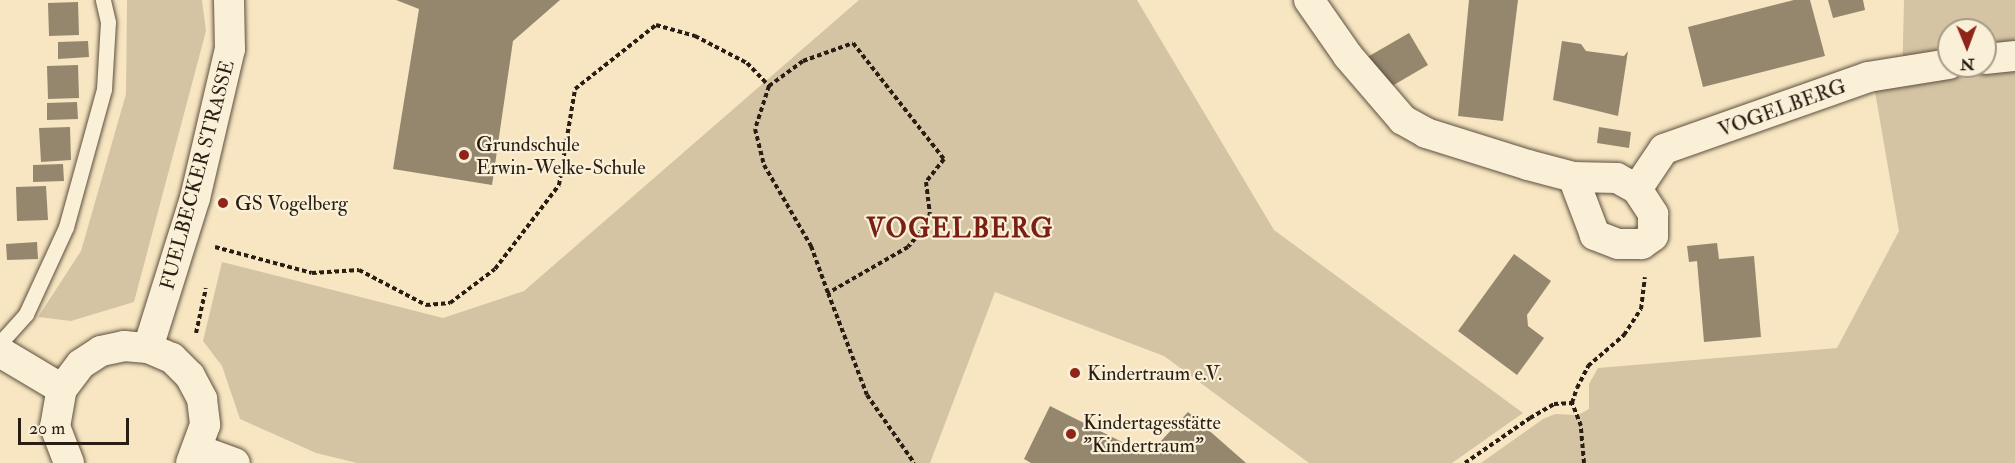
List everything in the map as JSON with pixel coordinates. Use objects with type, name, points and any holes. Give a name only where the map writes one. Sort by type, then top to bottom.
[{"type":"street","name":"FUELBECKER STRASSE","points":[[148,348],[195,198],[231,49],[229,0]]},
{"type":"street","points":[[1309,0],[1348,56],[1403,120],[1426,133],[1573,177],[1617,178],[1637,189],[1653,214],[1653,236],[1642,244],[1618,244],[1595,235],[1573,177]]},
{"type":"street","points":[[1997,58],[2015,56]]},
{"type":"street","name":"VOGELBERG","points":[[1637,189],[1664,149],[1868,77],[1937,66]]},
{"type":"street","points":[[69,463],[56,427],[62,389],[81,364],[101,351],[124,346],[148,348],[172,358],[190,376],[202,399],[205,425],[195,456],[235,463]]},
{"type":"street","points":[[0,352],[62,389]]},
{"type":"lane","points":[[0,343],[26,314],[66,227],[104,89],[108,22],[103,0]]},
{"type":"path","points":[[214,246],[312,273],[359,270],[426,305],[450,303],[495,269],[559,184],[575,89],[656,25],[695,36],[747,63],[769,86]]},
{"type":"path","points":[[828,293],[908,247],[920,234],[930,214],[926,182],[944,159],[853,43],[803,61],[769,86],[755,129],[764,165],[812,246],[828,293],[867,394],[914,463]]},
{"type":"path","points":[[1584,463],[1581,426],[1572,403],[1588,366],[1624,335],[1641,309],[1645,295],[1642,244]]},
{"type":"path","points":[[1466,463],[1554,404],[1572,403]]},
{"type":"shaded area","points":[[127,0],[202,0],[206,31],[134,302],[71,321],[38,317],[81,251],[126,94]]},
{"type":"shaded area","points":[[859,0],[1137,0],[1274,230],[1523,413],[1452,463],[1309,463],[1164,356],[995,292],[930,463],[357,463],[316,453],[240,419],[222,366],[203,341],[222,262],[443,318],[524,291]]},
{"type":"shaded area","points":[[1904,0],[2015,0],[2015,463],[1481,463],[1543,419],[1555,414],[1578,415],[1589,409],[1589,384],[1598,368],[1837,348],[1899,231],[1874,86],[1902,81]]},
{"type":"building","points":[[396,0],[560,0],[513,41],[492,185],[393,169],[419,9]]},
{"type":"building","points":[[1469,0],[1518,0],[1503,121],[1458,116]]},
{"type":"building","points":[[1794,0],[1810,0],[1825,56],[1703,87],[1688,27]]},
{"type":"building","points":[[1828,0],[1863,0],[1865,10],[1833,18]]},
{"type":"building","points":[[78,2],[79,35],[49,36],[48,3]]},
{"type":"building","points":[[1409,33],[1428,65],[1392,86],[1364,59]]},
{"type":"building","points":[[88,41],[89,57],[58,59],[58,42]]},
{"type":"building","points":[[1562,41],[1581,44],[1586,51],[1624,56],[1628,51],[1618,116],[1553,100]]},
{"type":"building","points":[[78,65],[79,98],[48,99],[47,66]]},
{"type":"building","points":[[77,102],[78,119],[47,120],[47,103]]},
{"type":"building","points":[[70,127],[71,160],[41,162],[39,128]]},
{"type":"building","points":[[1599,127],[1631,132],[1629,148],[1597,143]]},
{"type":"building","points":[[63,164],[64,181],[33,182],[33,165]]},
{"type":"building","points":[[46,186],[48,220],[17,221],[16,187]]},
{"type":"building","points":[[37,242],[38,259],[7,260],[6,244]]},
{"type":"building","points":[[1717,243],[1719,259],[1754,256],[1761,337],[1704,342],[1697,261],[1689,262],[1687,246]]},
{"type":"building","points":[[1514,254],[1551,281],[1527,315],[1528,326],[1544,338],[1517,375],[1458,331]]},
{"type":"building","name":"Kindertagesstätte \"Kindertraum\"","points":[[1050,406],[1148,455],[1188,412],[1246,463],[1031,463],[1024,459]]},
{"type":"place","name":"Grundschule Erwin-Welke-Schule","points":[[464,155]]},
{"type":"place","name":"GS Vogelberg","points":[[223,203]]},
{"type":"place","name":"Kindertraum e.V.","points":[[1075,373]]},
{"type":"place","name":"Kindertagesstätte \"Kindertraum\"","points":[[1071,434]]},
{"type":"district","name":"VOGELBERG","points":[[960,230]]}]
